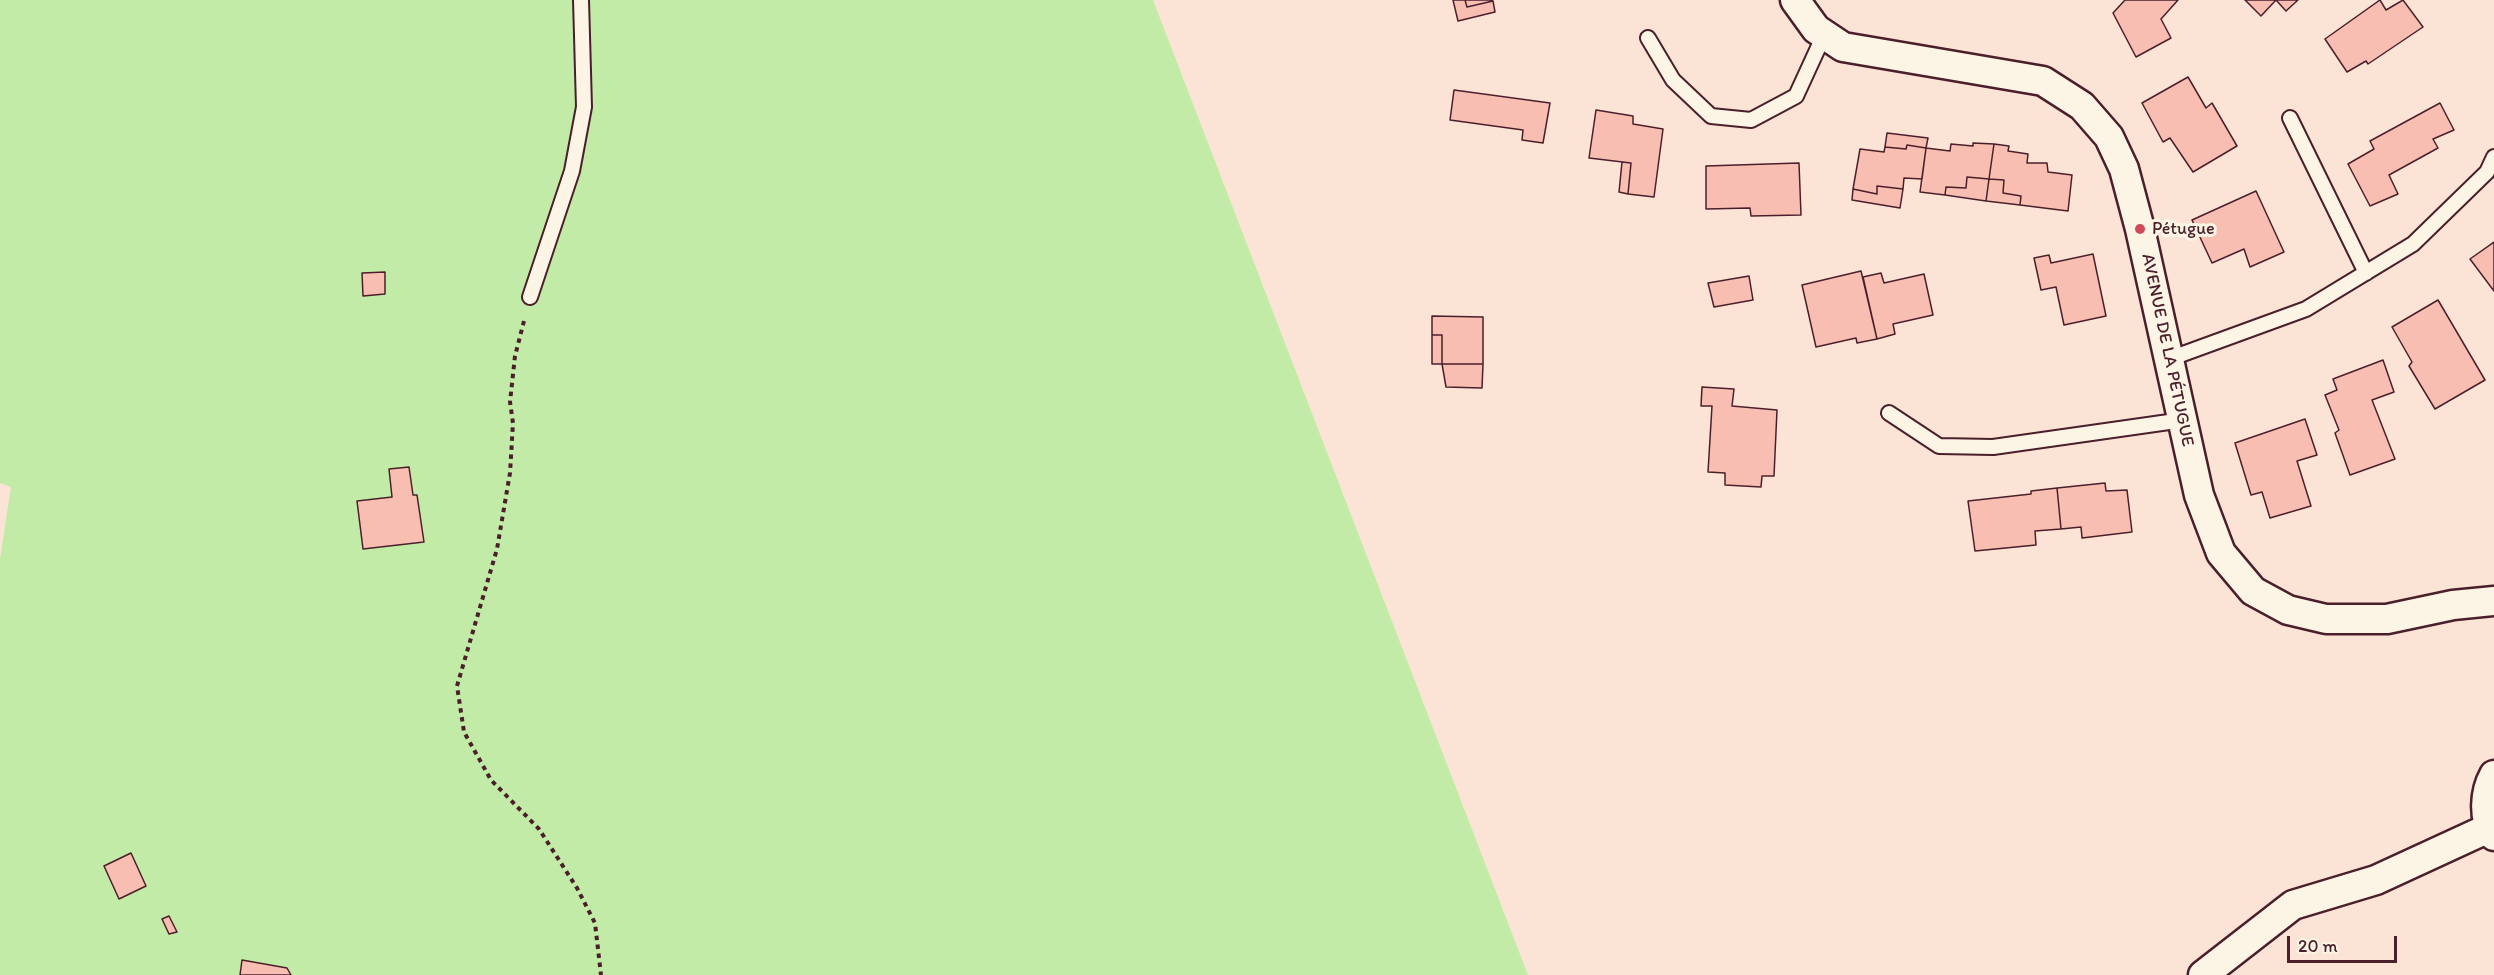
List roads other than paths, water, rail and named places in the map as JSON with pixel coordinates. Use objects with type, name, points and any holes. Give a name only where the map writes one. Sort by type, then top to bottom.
[{"type":"street","name":"AVENUE DE LA PÉTUGUE","points":[[1795,0],[1816,29],[1843,47],[2043,81],[2082,106],[2109,137],[2124,169],[2140,230],[2199,495],[2221,553],[2253,591],[2288,609],[2326,619],[2387,619],[2453,605],[2494,601]]},
{"type":"street","points":[[2203,975],[2293,904],[2376,880],[2492,832],[2487,797],[2494,775]]},
{"type":"lane","points":[[530,297],[572,171],[584,107],[581,0]]},
{"type":"lane","points":[[1648,38],[1673,80],[1711,116],[1751,120],[1796,96],[1824,34]]},
{"type":"lane","points":[[2290,118],[2366,273]]},
{"type":"lane","points":[[2169,359],[2306,309],[2413,244],[2487,172],[2494,156]]},
{"type":"lane","points":[[1889,413],[1939,446],[1993,447],[2183,420]]},
{"type":"place","name":"Pétugue","points":[[2140,229]]}]
